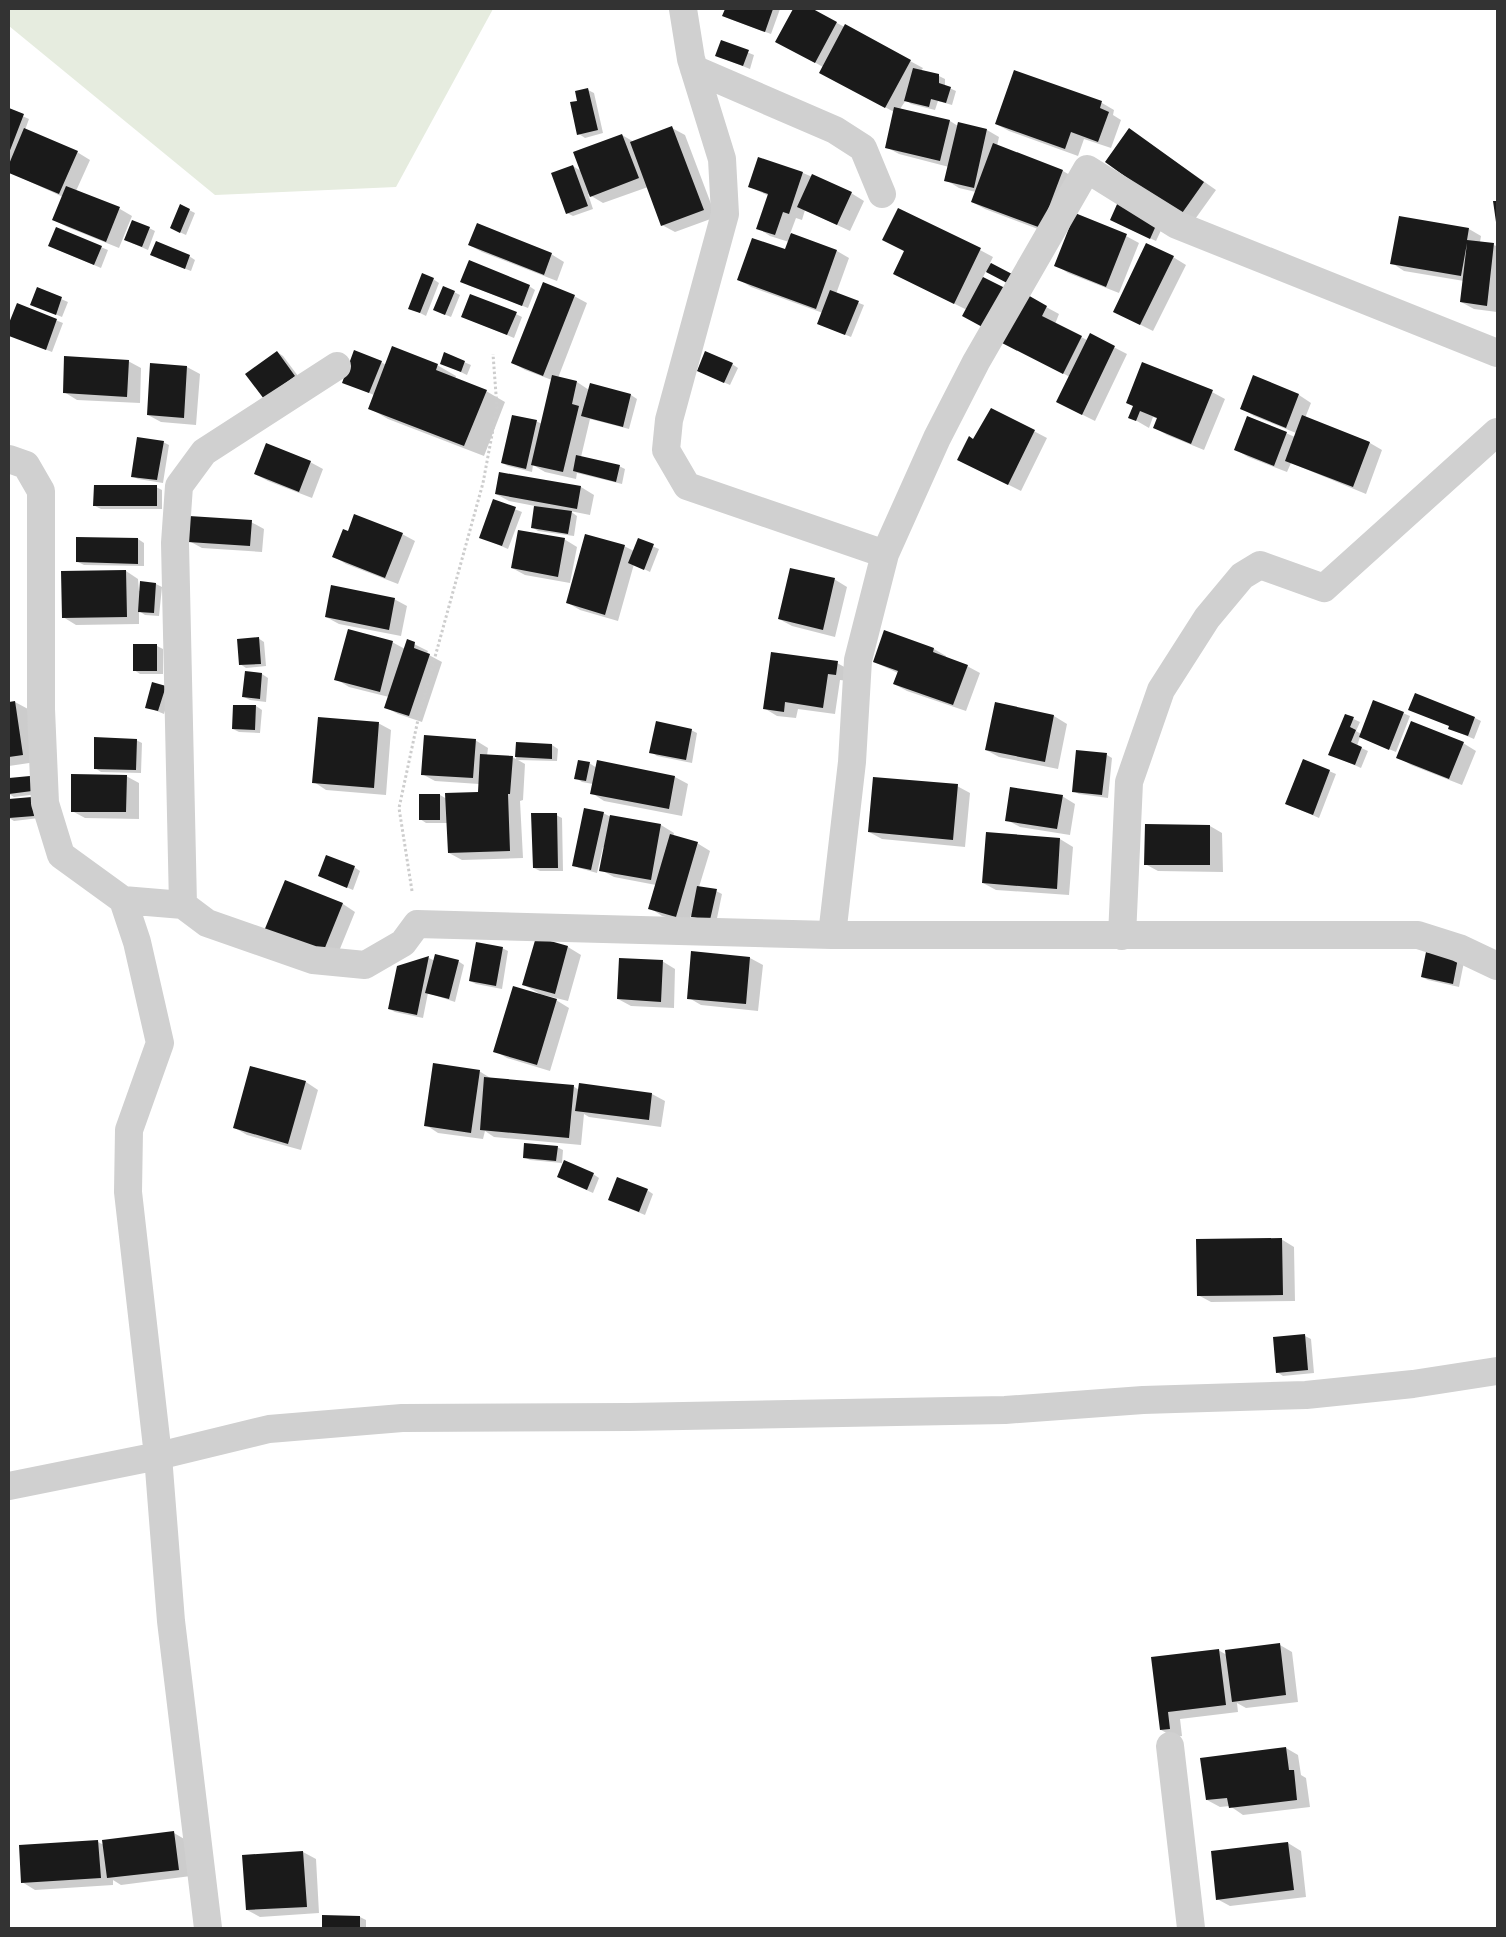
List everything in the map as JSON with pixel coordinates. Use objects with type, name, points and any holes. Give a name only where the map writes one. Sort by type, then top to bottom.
[{"type":"street","points":[[683,9],[694,68],[722,159],[725,214],[669,420],[666,450],[687,486],[885,554]]},
{"type":"street","points":[[694,68],[835,130],[863,148],[882,194]]},
{"type":"street","points":[[832,935],[852,762],[858,660],[885,554],[936,438],[976,362],[1086,169],[1177,225],[1497,353]]},
{"type":"street","points":[[183,905],[175,543],[179,486],[204,452],[338,366]]},
{"type":"street","points":[[1122,936],[1129,782],[1161,690],[1207,618],[1242,576],[1260,566],[1324,588],[1497,432]]},
{"type":"street","points":[[9,459],[26,465],[40,491],[40,709],[45,804],[61,854],[123,900],[183,905],[207,923],[313,960],[365,965],[403,944],[417,924],[832,935],[1418,935],[1458,948],[1497,966]]},
{"type":"street","points":[[123,900],[138,942],[160,1043],[129,1130],[128,1192],[158,1456],[171,1621],[208,1928]]},
{"type":"street","points":[[9,1486],[158,1456],[269,1429],[402,1418],[628,1417],[1005,1410],[1143,1400],[1306,1395],[1413,1384],[1497,1371]]},
{"type":"street","points":[[1170,1746],[1191,1928]]},
{"type":"path","points":[[417,924],[399,808],[419,715],[484,484],[496,408],[493,354]]},
{"type":"shaded area","points":[[9,9],[493,9],[396,187],[215,195],[9,26]]},
{"type":"building","points":[[725,9],[773,9],[765,32],[722,16]]},
{"type":"building","points":[[793,9],[813,9],[837,22],[815,63],[775,42]]},
{"type":"building","points":[[845,24],[911,60],[885,108],[819,73]]},
{"type":"building","points":[[721,40],[749,50],[743,66],[715,56]]},
{"type":"building","points":[[913,68],[939,74],[939,83],[951,87],[946,103],[931,99],[929,107],[904,101]]},
{"type":"building","points":[[1014,70],[1102,101],[1100,108],[1109,112],[1098,142],[1071,132],[1065,149],[995,124]]},
{"type":"building","points":[[588,88],[598,130],[577,135],[570,102],[577,101],[575,91]]},
{"type":"building","points":[[894,107],[950,120],[940,161],[885,148]]},
{"type":"building","points":[[9,108],[24,114],[9,153]]},
{"type":"building","points":[[958,122],[987,129],[974,188],[944,181]]},
{"type":"building","points":[[672,126],[704,210],[661,226],[630,142]]},
{"type":"building","points":[[24,128],[78,151],[59,194],[9,173],[9,164]]},
{"type":"building","points":[[1129,128],[1204,182],[1180,216],[1105,162]]},
{"type":"building","points":[[622,134],[639,178],[590,197],[573,152]]},
{"type":"building","points":[[993,143],[1063,170],[1041,228],[971,202]]},
{"type":"building","points":[[758,157],[803,172],[789,214],[783,212],[775,235],[756,229],[768,194],[748,187]]},
{"type":"building","points":[[573,165],[588,206],[566,214],[551,173]]},
{"type":"building","points":[[812,174],[852,192],[837,225],[797,207]]},
{"type":"building","points":[[66,186],[120,207],[106,242],[52,220]]},
{"type":"building","points":[[1493,201],[1497,201],[1497,222],[1496,222]]},
{"type":"building","points":[[1118,202],[1158,221],[1150,239],[1110,220]]},
{"type":"building","points":[[180,204],[190,209],[180,233],[170,228]]},
{"type":"building","points":[[898,208],[981,248],[954,304],[893,274],[904,251],[882,240]]},
{"type":"building","points":[[1075,213],[1127,234],[1106,287],[1054,266]]},
{"type":"building","points":[[1399,216],[1469,228],[1467,240],[1494,243],[1487,306],[1460,302],[1467,243],[1461,276],[1390,264]]},
{"type":"building","points":[[132,220],[150,227],[142,247],[124,240]]},
{"type":"building","points":[[477,223],[552,253],[544,275],[468,245]]},
{"type":"building","points":[[56,227],[102,246],[94,265],[48,246]]},
{"type":"building","points":[[791,233],[837,250],[816,309],[737,280],[752,238],[785,249]]},
{"type":"building","points":[[156,241],[190,255],[185,269],[150,255]]},
{"type":"building","points":[[1146,243],[1174,256],[1140,325],[1113,312]]},
{"type":"building","points":[[469,260],[530,285],[522,306],[460,282]]},
{"type":"building","points":[[991,263],[1012,274],[1007,283],[986,272]]},
{"type":"building","points":[[422,273],[434,278],[420,313],[408,309]]},
{"type":"building","points":[[983,277],[1007,289],[986,329],[962,316]]},
{"type":"building","points":[[543,282],[575,295],[543,376],[511,363]]},
{"type":"building","points":[[443,286],[455,291],[445,315],[433,310]]},
{"type":"building","points":[[37,287],[62,297],[56,315],[30,305]]},
{"type":"building","points":[[830,290],[859,301],[845,335],[817,324]]},
{"type":"building","points":[[470,294],[517,312],[507,335],[461,317]]},
{"type":"building","points":[[1026,294],[1047,306],[1042,316],[1082,336],[1063,374],[1002,343]]},
{"type":"building","points":[[17,303],[57,319],[46,350],[9,336],[9,323]]},
{"type":"building","points":[[1090,333],[1115,346],[1082,415],[1056,402]]},
{"type":"building","points":[[392,346],[438,364],[436,370],[487,390],[464,446],[368,409]]},
{"type":"building","points":[[354,350],[382,361],[369,393],[342,383]]},
{"type":"building","points":[[277,351],[295,376],[264,399],[245,374]]},
{"type":"building","points":[[705,351],[733,363],[724,383],[697,371]]},
{"type":"building","points":[[444,352],[465,361],[461,372],[440,364]]},
{"type":"building","points":[[64,356],[129,360],[127,397],[63,393]]},
{"type":"building","points":[[1142,362],[1213,390],[1191,444],[1153,428],[1157,418],[1140,411],[1136,421],[1128,418],[1133,406],[1126,403]]},
{"type":"building","points":[[150,363],[187,366],[184,418],[147,415]]},
{"type":"building","points":[[552,375],[577,381],[572,404],[579,406],[563,472],[531,465]]},
{"type":"building","points":[[1253,375],[1299,394],[1286,428],[1240,409]]},
{"type":"building","points":[[590,383],[631,394],[623,427],[581,416]]},
{"type":"building","points":[[991,408],[1035,430],[1008,485],[957,460],[969,436],[973,439]]},
{"type":"building","points":[[512,415],[537,420],[526,469],[501,463]]},
{"type":"building","points":[[1302,415],[1370,442],[1353,487],[1285,461]]},
{"type":"building","points":[[1247,416],[1287,432],[1274,466],[1234,450]]},
{"type":"building","points":[[137,437],[164,441],[157,480],[131,477]]},
{"type":"building","points":[[266,443],[311,461],[299,492],[254,474]]},
{"type":"building","points":[[576,455],[620,465],[616,482],[573,471]]},
{"type":"building","points":[[499,472],[581,486],[577,509],[495,494]]},
{"type":"building","points":[[94,485],[157,485],[157,506],[93,506]]},
{"type":"building","points":[[493,499],[516,507],[502,546],[479,538]]},
{"type":"building","points":[[534,506],[572,511],[568,534],[531,528]]},
{"type":"building","points":[[354,514],[403,533],[385,578],[332,557],[343,529],[348,531]]},
{"type":"building","points":[[189,516],[252,520],[250,546],[188,542]]},
{"type":"building","points":[[518,530],[565,538],[558,577],[511,568]]},
{"type":"building","points":[[585,534],[625,545],[605,615],[566,603]]},
{"type":"building","points":[[76,537],[138,538],[138,564],[76,562]]},
{"type":"building","points":[[638,538],[654,544],[644,570],[628,563]]},
{"type":"building","points":[[790,568],[835,578],[823,630],[778,619]]},
{"type":"building","points":[[126,570],[127,617],[62,618],[61,571]]},
{"type":"building","points":[[140,581],[156,583],[154,613],[138,612]]},
{"type":"building","points":[[331,585],[395,598],[389,630],[325,617]]},
{"type":"building","points":[[348,629],[393,641],[380,692],[334,680]]},
{"type":"building","points":[[884,630],[934,648],[933,652],[968,665],[953,705],[893,684],[898,671],[873,662]]},
{"type":"building","points":[[259,637],[261,664],[239,665],[237,639]]},
{"type":"building","points":[[407,639],[415,642],[414,648],[430,654],[409,716],[384,708]]},
{"type":"building","points":[[133,644],[157,644],[157,671],[133,671]]},
{"type":"building","points":[[771,652],[838,661],[836,675],[828,674],[823,708],[785,702],[784,712],[763,709]]},
{"type":"building","points":[[245,671],[262,673],[260,699],[242,697]]},
{"type":"building","points":[[152,682],[166,686],[158,711],[145,708]]},
{"type":"building","points":[[1415,693],[1475,717],[1468,736],[1448,729],[1449,726],[1408,710]]},
{"type":"building","points":[[1373,700],[1404,712],[1389,750],[1359,737]]},
{"type":"building","points":[[15,701],[23,755],[9,757],[9,702]]},
{"type":"building","points":[[995,702],[1054,715],[1045,762],[985,750]]},
{"type":"building","points":[[233,705],[256,705],[255,730],[232,729]]},
{"type":"building","points":[[1345,714],[1354,717],[1350,727],[1356,730],[1351,742],[1362,747],[1355,765],[1328,755]]},
{"type":"building","points":[[318,717],[379,722],[374,788],[312,783]]},
{"type":"building","points":[[656,721],[692,729],[686,760],[649,753]]},
{"type":"building","points":[[1411,721],[1464,742],[1449,779],[1396,758]]},
{"type":"building","points":[[424,735],[476,739],[473,778],[421,775]]},
{"type":"building","points":[[94,737],[137,739],[136,770],[94,769]]},
{"type":"building","points":[[516,742],[552,744],[552,759],[515,757]]},
{"type":"building","points":[[1076,750],[1107,753],[1102,795],[1072,792]]},
{"type":"building","points":[[480,754],[513,756],[510,794],[508,794],[510,851],[448,853],[445,793],[478,792]]},
{"type":"building","points":[[1303,759],[1330,770],[1313,815],[1285,804]]},
{"type":"building","points":[[578,760],[590,762],[586,781],[574,779]]},
{"type":"building","points":[[597,760],[675,776],[669,809],[590,794]]},
{"type":"building","points":[[71,774],[127,775],[126,812],[71,812]]},
{"type":"building","points":[[30,776],[32,791],[9,794],[9,778]]},
{"type":"building","points":[[873,777],[958,784],[953,840],[868,832]]},
{"type":"building","points":[[1010,787],[1063,795],[1057,829],[1005,821]]},
{"type":"building","points":[[419,794],[440,794],[440,820],[419,820]]},
{"type":"building","points":[[32,797],[34,816],[9,818],[9,799]]},
{"type":"building","points":[[584,808],[604,812],[591,870],[572,866]]},
{"type":"building","points":[[531,813],[557,813],[558,868],[533,868]]},
{"type":"building","points":[[610,815],[661,824],[651,880],[599,871]]},
{"type":"building","points":[[1145,824],[1210,825],[1210,865],[1144,865]]},
{"type":"building","points":[[986,832],[1060,838],[1057,889],[982,883]]},
{"type":"building","points":[[670,834],[698,842],[676,917],[648,909]]},
{"type":"building","points":[[326,855],[355,866],[347,888],[318,876]]},
{"type":"building","points":[[285,880],[343,903],[322,955],[264,931]]},
{"type":"building","points":[[697,886],[717,889],[710,920],[691,917]]},
{"type":"building","points":[[536,937],[568,946],[555,994],[522,985]]},
{"type":"building","points":[[476,942],[503,947],[496,986],[469,981]]},
{"type":"building","points":[[691,951],[750,957],[746,1004],[687,999]]},
{"type":"building","points":[[1426,952],[1458,958],[1453,984],[1421,977]]},
{"type":"building","points":[[435,954],[459,960],[449,999],[425,993]]},
{"type":"building","points":[[429,956],[417,1015],[388,1009],[397,966]]},
{"type":"building","points":[[619,958],[663,960],[661,1002],[617,999]]},
{"type":"building","points":[[513,986],[557,999],[537,1065],[493,1052]]},
{"type":"building","points":[[433,1063],[480,1070],[471,1133],[424,1126]]},
{"type":"building","points":[[250,1066],[306,1081],[288,1144],[233,1128]]},
{"type":"building","points":[[484,1077],[574,1085],[569,1138],[480,1130]]},
{"type":"building","points":[[579,1083],[652,1093],[649,1120],[575,1111]]},
{"type":"building","points":[[524,1143],[558,1146],[556,1161],[523,1158]]},
{"type":"building","points":[[564,1160],[594,1173],[587,1190],[557,1177]]},
{"type":"building","points":[[617,1177],[648,1189],[639,1212],[608,1200]]},
{"type":"building","points":[[1282,1238],[1283,1295],[1197,1296],[1196,1239]]},
{"type":"building","points":[[1305,1334],[1308,1370],[1276,1373],[1273,1337]]},
{"type":"building","points":[[1280,1643],[1286,1695],[1232,1702],[1225,1650]]},
{"type":"building","points":[[1219,1649],[1226,1705],[1168,1712],[1170,1729],[1160,1730],[1151,1657]]},
{"type":"building","points":[[1286,1747],[1289,1770],[1294,1770],[1297,1800],[1229,1808],[1227,1798],[1206,1800],[1200,1758]]},
{"type":"building","points":[[174,1831],[179,1870],[107,1878],[102,1840]]},
{"type":"building","points":[[98,1840],[101,1878],[21,1883],[19,1845]]},
{"type":"building","points":[[1288,1842],[1294,1890],[1216,1900],[1211,1851]]},
{"type":"building","points":[[303,1851],[307,1907],[246,1910],[242,1855]]},
{"type":"building","points":[[322,1915],[360,1916],[360,1928],[322,1928]]}]
